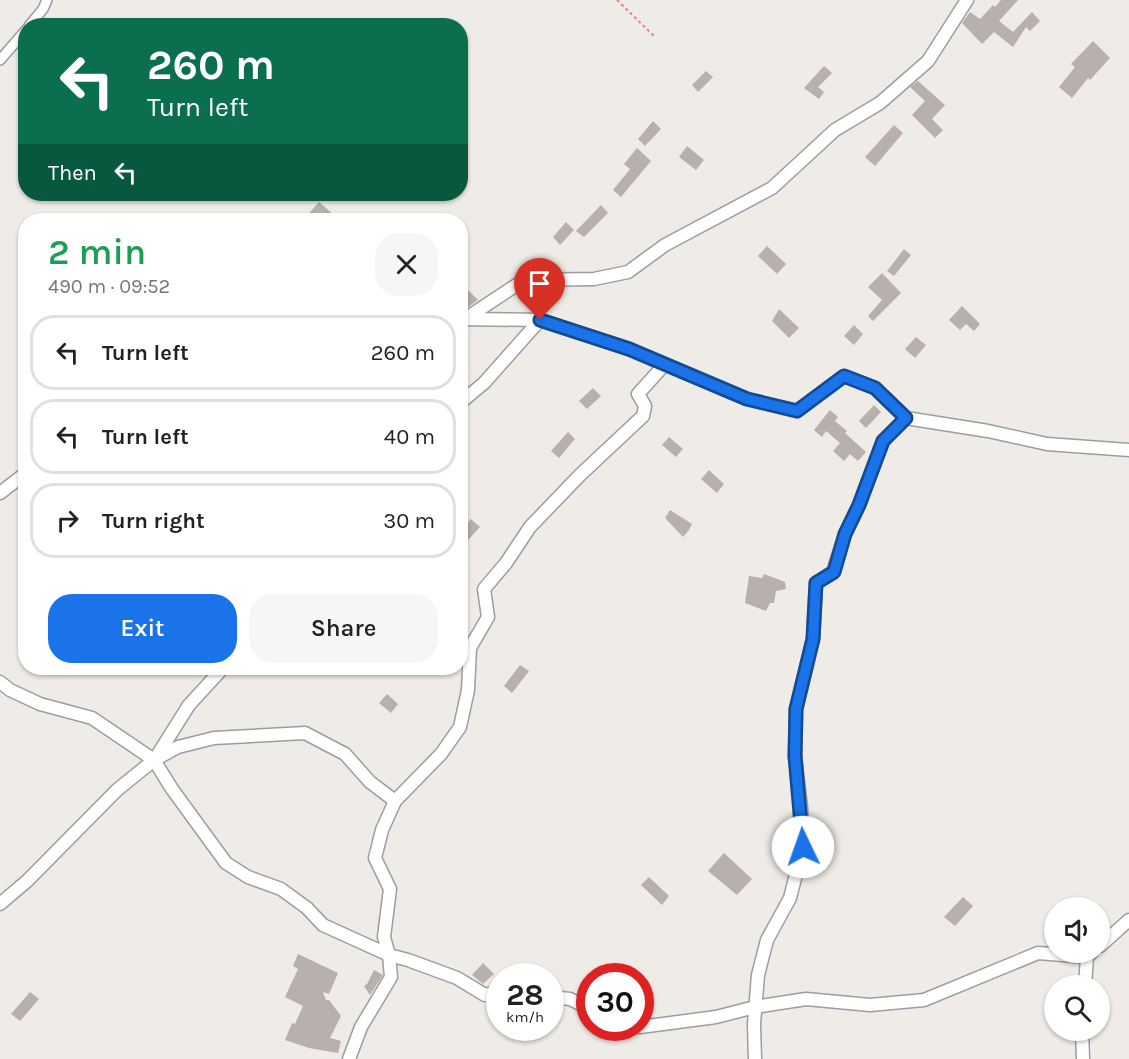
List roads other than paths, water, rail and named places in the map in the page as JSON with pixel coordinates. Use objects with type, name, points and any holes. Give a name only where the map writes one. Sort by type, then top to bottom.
[{"type":"street","points":[[36,18],[47,0]]},
{"type":"street","points":[[468,316],[524,280],[594,279],[628,272],[665,245],[772,188],[835,130],[880,103],[928,61],[965,1]]},
{"type":"street","points":[[0,60],[18,39]]},
{"type":"street","points":[[468,319],[540,320],[629,349],[747,399],[797,411],[844,376],[875,388],[906,418],[988,431],[1047,444],[1129,450]]},
{"type":"street","points":[[468,396],[484,383],[540,320]]},
{"type":"street","points":[[349,1059],[361,1027],[391,977],[389,955],[384,937],[390,889],[375,858],[382,830],[395,801],[441,754],[460,727],[468,690],[470,648],[488,617],[484,589],[506,563],[530,527],[580,475],[643,416],[645,406],[638,394],[665,364]]},
{"type":"street","points":[[755,1059],[755,1007],[758,975],[768,940],[790,898],[803,847],[795,756],[796,709],[813,639],[816,583],[834,572],[845,534],[859,505],[883,441],[906,418]]},
{"type":"street","points":[[0,493],[18,479]]},
{"type":"street","points":[[154,760],[189,705],[217,675]]},
{"type":"street","points":[[0,682],[10,690],[40,704],[92,718],[154,760],[172,789],[226,863],[248,876],[281,889],[307,908],[323,925],[389,955],[457,978],[486,995]]},
{"type":"street","points":[[0,904],[27,881],[117,789],[154,760],[178,747],[214,738],[305,733],[345,754],[370,782],[395,801]]},
{"type":"street","points":[[1110,937],[1129,920]]},
{"type":"street","points":[[654,1025],[716,1017],[755,1007],[806,999],[870,1005],[924,1000],[1038,953],[1044,953]]},
{"type":"street","points":[[1082,1041],[1083,1059]]}]
